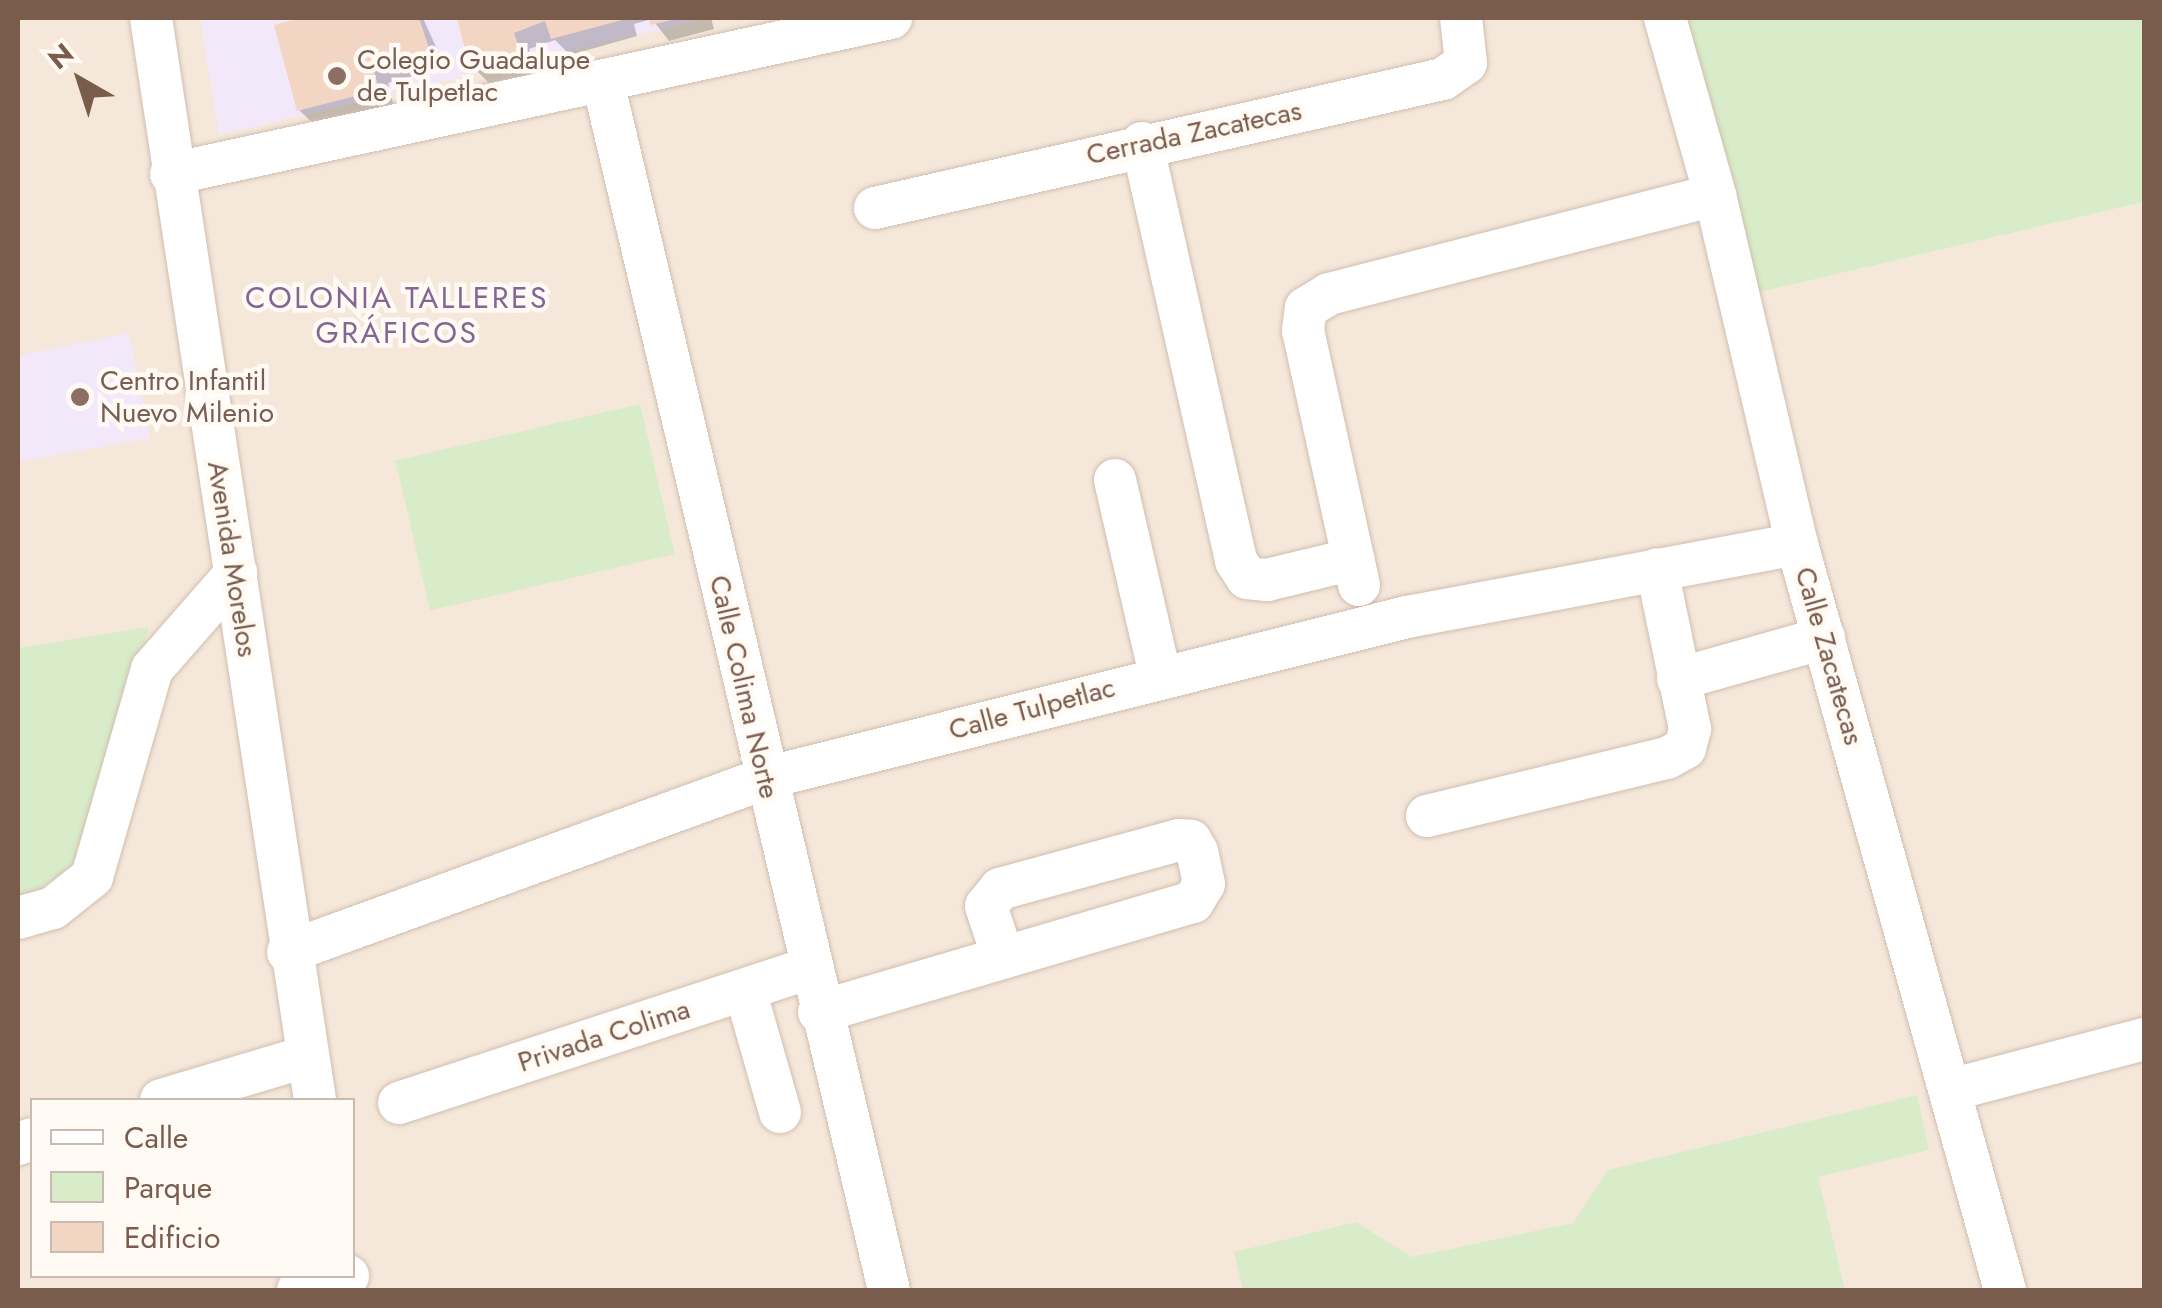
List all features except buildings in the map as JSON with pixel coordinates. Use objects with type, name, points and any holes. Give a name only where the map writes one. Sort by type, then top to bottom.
[{"type":"street","name":"Avenida Morelos","points":[[151,18],[170,174],[236,573],[288,952],[315,1098]]},
{"type":"street","points":[[170,174],[891,18]]},
{"type":"street","name":"Cerrada Zacatecas","points":[[874,208],[1142,143],[1443,79],[1466,63],[1460,18]]},
{"type":"street","name":"Calle Zacatecas","points":[[1665,18],[1715,195],[1797,544],[2005,1290]]},
{"type":"street","name":"Calle Colima Norte","points":[[603,82],[808,968],[889,1290]]},
{"type":"street","points":[[1142,143],[1236,561],[1247,578],[1267,580],[1356,572],[1302,331],[1306,308],[1329,294],[1715,195]]},
{"type":"street","points":[[1115,480],[1160,676]]},
{"type":"street","name":"Calle Tulpetlac","points":[[288,952],[766,778],[1407,617],[1797,544]]},
{"type":"street","points":[[1427,816],[1667,758],[1685,748],[1690,729],[1657,569]]},
{"type":"street","points":[[18,918],[52,908],[92,877],[152,669],[236,573]]},
{"type":"street","points":[[1678,679],[1824,638]]},
{"type":"street","points":[[819,1012],[1002,954],[1193,902],[1204,884],[1191,841],[1179,840],[1000,889],[986,906],[1002,954]]},
{"type":"street","name":"Privada Colima","points":[[399,1103],[808,968]]},
{"type":"street","points":[[745,990],[780,1112]]},
{"type":"street","points":[[1950,1090],[2144,1039]]},
{"type":"street","points":[[169,1098],[305,1057]]},
{"type":"street","points":[[298,1290],[338,1278]]},
{"type":"shaded area","name":"COLONIA TALLERES GRÁFICOS","points":[[18,18],[1660,18],[1731,299],[2144,202],[2144,1290],[18,1290]]},
{"type":"shaded area","name":"Colegio Guadalupe de Tulpetlac","points":[[200,18],[709,18],[219,135]]},
{"type":"shaded area","name":"Centro Infantil Nuevo Milenio","points":[[129,333],[150,438],[18,462],[18,356]]},
{"type":"green space","points":[[1660,18],[2144,18],[2144,202],[1731,299]]},
{"type":"green space","points":[[640,404],[675,554],[430,611],[395,460]]},
{"type":"green space","points":[[149,627],[73,864],[39,891],[18,898],[18,648]]},
{"type":"green space","points":[[1917,1095],[1929,1150],[1818,1177],[1845,1290],[1243,1290],[1234,1252],[1356,1222],[1412,1257],[1573,1223],[1608,1170]]},
{"type":"place","name":"Colegio Guadalupe de Tulpetlac","points":[[337,76]]},
{"type":"place","name":"Centro Infantil Nuevo Milenio","points":[[80,397]]},
{"type":"district","name":"COLONIA TALLERES GRÁFICOS","points":[[397,315]]}]
